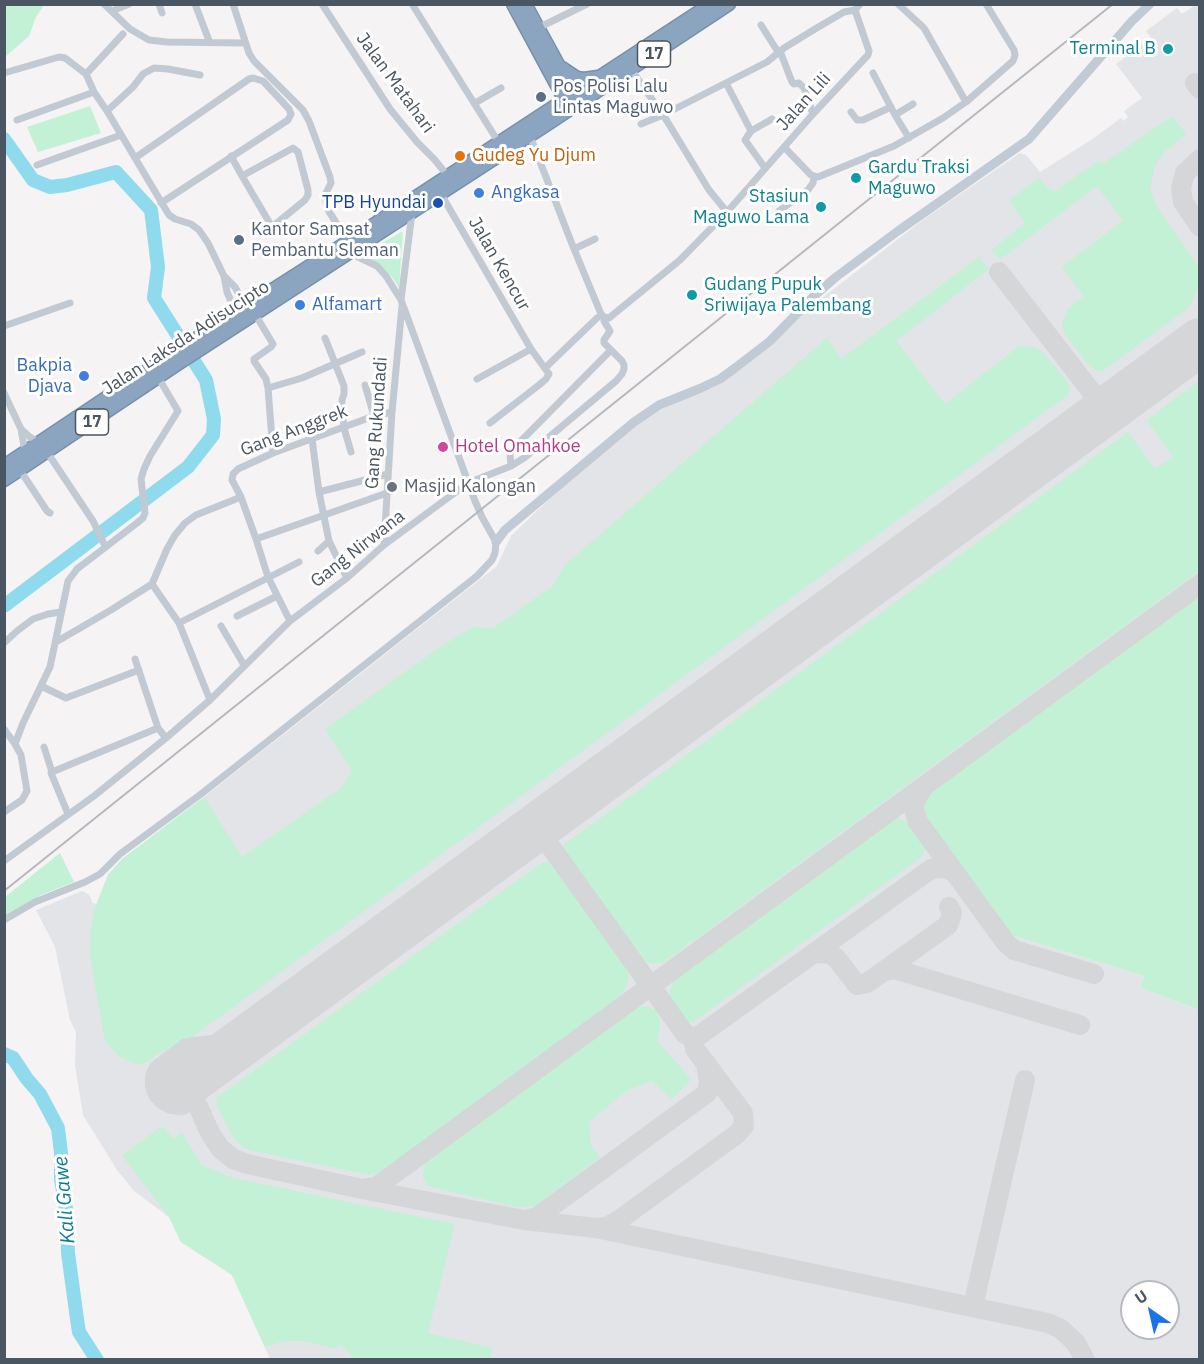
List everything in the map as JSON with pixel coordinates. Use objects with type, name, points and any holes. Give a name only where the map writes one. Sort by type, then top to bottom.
[{"type":"highway","points":[[525,4],[538,28],[555,70],[552,95],[540,116]]},
{"type":"highway","name":"17","points":[[572,102],[604,76],[711,4]]},
{"type":"highway","name":"17","points":[[572,102],[631,69],[729,4]]},
{"type":"highway","points":[[513,5],[555,70],[572,102]]},
{"type":"highway","points":[[555,70],[577,78],[591,79],[604,76]]},
{"type":"highway","name":"Jalan Laksda Adisucipto","points":[[409,208],[441,194],[530,136],[572,102]]},
{"type":"highway","name":"Jalan Laksda Adisucipto","points":[[4,480],[20,470],[43,448],[175,358],[409,208],[448,176],[540,116],[572,102]]},
{"type":"highway","name":"Jalan Laksda Adisucipto","points":[[207,338],[246,311]]},
{"type":"highway","name":"Jalan Laksda Adisucipto","points":[[4,466],[25,453],[43,448],[158,377],[175,358]]},
{"type":"street","points":[[104,4],[130,30],[149,40],[245,44]]},
{"type":"street","points":[[112,11],[129,4]]},
{"type":"street","points":[[159,4],[162,13]]},
{"type":"street","points":[[195,4],[210,43]]},
{"type":"street","points":[[233,4],[245,44],[254,60],[303,110],[309,121],[330,177],[331,183],[326,193],[328,210],[358,257],[377,266],[402,302],[468,483],[482,517],[496,542]]},
{"type":"street","name":"Jalan Matahari","points":[[322,4],[390,109],[448,176]]},
{"type":"street","points":[[412,4],[499,143]]},
{"type":"street","points":[[538,28],[587,4]]},
{"type":"street","points":[[898,4],[924,28],[966,102]]},
{"type":"street","points":[[814,177],[838,170],[909,138],[966,102],[1013,61],[1014,50],[986,4]]},
{"type":"street","points":[[4,921],[35,902],[100,874],[120,854],[201,794],[477,576],[492,560],[496,542],[505,531],[634,422],[659,405],[720,379],[770,340],[836,276],[1029,140],[1132,21],[1150,4]]},
{"type":"street","points":[[641,124],[766,62],[779,51],[844,12],[858,7]]},
{"type":"street","name":"Jalan Lili","points":[[490,423],[546,379],[549,374],[545,368],[603,318],[680,261],[728,212],[868,55],[858,7]]},
{"type":"street","points":[[761,26],[779,51],[792,82],[799,83],[804,88],[813,114]]},
{"type":"street","points":[[86,74],[123,34]]},
{"type":"street","points":[[4,73],[59,57],[65,58],[86,74],[94,92],[169,215],[199,230],[224,276],[227,292],[273,344],[254,359],[266,379],[268,388],[273,453]]},
{"type":"street","points":[[107,111],[143,75],[154,68],[200,75]]},
{"type":"street","points":[[631,69],[663,115],[709,190],[728,212]]},
{"type":"street","points":[[873,73],[909,138]]},
{"type":"street","points":[[135,158],[249,79],[258,79],[268,85],[289,109],[291,114],[288,120],[161,203]]},
{"type":"street","points":[[726,83],[751,131]]},
{"type":"street","points":[[475,103],[501,88]]},
{"type":"street","points":[[16,120],[94,92]]},
{"type":"street","points":[[895,115],[913,104]]},
{"type":"street","points":[[851,112],[857,120],[863,120],[891,107]]},
{"type":"street","points":[[765,168],[745,137],[772,119]]},
{"type":"street","points":[[37,165],[121,135]]},
{"type":"street","points":[[530,136],[603,318]]},
{"type":"street","points":[[784,147],[814,177]]},
{"type":"street","points":[[231,156],[242,176],[272,227],[308,195],[298,152],[293,148],[242,176]]},
{"type":"street","points":[[779,211],[808,190],[814,177]]},
{"type":"street","name":"Jalan Kencur","points":[[441,194],[531,349],[545,368]]},
{"type":"street","name":"Gang Rukundadi","points":[[384,545],[392,412],[409,208]]},
{"type":"street","points":[[574,249],[596,238]]},
{"type":"street","points":[[224,276],[236,287],[246,311]]},
{"type":"street","points":[[4,326],[70,303]]},
{"type":"street","name":"Gang Nirwana","points":[[4,861],[94,796],[166,738],[210,699],[290,621],[347,578],[384,545],[468,483],[511,466],[524,458],[616,381],[622,374],[624,365],[604,342],[610,331],[603,318]]},
{"type":"street","points":[[325,338],[345,391],[342,405],[344,428],[351,452]]},
{"type":"street","points":[[477,379],[531,349]]},
{"type":"street","points":[[511,466],[510,454],[513,449],[611,350]]},
{"type":"street","points":[[268,388],[302,378],[362,352]]},
{"type":"street","points":[[15,744],[50,667],[69,581],[77,569],[143,518],[145,513],[141,479],[144,469],[178,411],[158,377]]},
{"type":"street","points":[[366,385],[374,416]]},
{"type":"street","points":[[4,393],[21,429],[25,453]]},
{"type":"street","name":"Gang Anggrek","points":[[241,497],[232,480],[233,474],[238,469],[273,453],[374,416],[392,412]]},
{"type":"street","points":[[21,429],[43,448],[93,521],[105,546]]},
{"type":"street","points":[[312,439],[319,492],[329,541],[347,578]]},
{"type":"street","points":[[20,470],[50,513]]},
{"type":"street","points":[[319,492],[388,474]]},
{"type":"street","points":[[256,539],[387,493]]},
{"type":"street","points":[[56,642],[152,584],[167,549],[185,523],[196,515],[241,497],[268,577],[290,621]]},
{"type":"street","points":[[318,551],[329,541]]},
{"type":"street","points":[[179,623],[299,562]]},
{"type":"street","points":[[152,584],[179,623],[210,699]]},
{"type":"street","points":[[237,616],[277,596]]},
{"type":"street","points":[[4,643],[33,619],[61,612]]},
{"type":"street","points":[[221,626],[244,665]]},
{"type":"street","points":[[135,659],[158,728],[166,738]]},
{"type":"street","points":[[41,686],[66,698],[139,670]]},
{"type":"street","points":[[52,772],[158,728]]},
{"type":"street","points":[[4,729],[15,744],[22,761],[27,791],[22,800],[4,812]]},
{"type":"street","points":[[44,747],[51,773],[68,814]]},
{"type":"shaded area","points":[[1195,5],[1199,5],[1199,663],[1008,934],[1144,976],[1141,988],[1199,1010],[1199,1359],[270,1359],[232,1275],[181,1242],[169,1217],[134,1191],[117,1170],[83,1115],[75,1065],[76,1032],[70,1020],[55,947],[36,910],[82,891],[88,894],[92,903],[97,904],[108,875],[122,859],[497,566],[511,536],[569,480],[655,412],[726,380],[795,319],[924,219],[1020,153],[1026,155],[1040,172],[1121,118],[1123,121],[1128,117],[1124,111],[1142,98],[1116,64],[1151,38],[1146,31],[1177,8],[1182,14]]},
{"type":"green space","points":[[5,4],[44,5],[36,17],[29,36],[5,57]]},
{"type":"green space","points":[[90,106],[101,133],[38,152],[27,127]]},
{"type":"green space","points":[[1172,116],[1186,134],[1164,152],[1154,168],[1150,190],[1159,210],[1199,267],[1199,285],[1188,308],[1101,372],[1088,364],[1064,333],[1062,325],[1067,310],[1084,296],[1062,267],[1123,220],[1097,186],[1001,259],[991,250],[1025,223],[1009,200],[1039,178],[1049,189],[1055,191],[1098,161],[1104,163]]},
{"type":"green space","points":[[403,231],[399,288],[393,278],[363,254]]},
{"type":"green space","points":[[979,257],[989,269],[896,341],[945,404],[1019,346],[1035,347],[1044,353],[1068,383],[1070,389],[1068,395],[180,1046],[161,1052],[142,1065],[120,1057],[108,1045],[104,1036],[91,962],[90,936],[94,910],[108,875],[122,859],[204,797],[242,857],[341,788],[352,771],[325,729],[472,627],[493,628],[553,586],[565,565],[827,338],[841,359]]},
{"type":"green space","points":[[1199,381],[1199,571],[663,963],[642,961],[562,853],[562,847],[1128,432],[1155,469],[1173,457],[1147,420]]},
{"type":"green space","points":[[1199,592],[1199,1010],[1141,988],[1144,976],[1008,934],[921,814],[920,805],[930,789]]},
{"type":"green space","points":[[898,818],[909,823],[923,843],[925,850],[923,856],[693,1022],[684,1023],[669,1005],[668,999],[674,978],[681,971],[888,819]]},
{"type":"green space","points":[[60,853],[74,882],[41,895],[5,917],[5,897]]},
{"type":"green space","points":[[548,861],[556,866],[627,966],[629,977],[619,997],[380,1172],[370,1175],[249,1150],[232,1136],[218,1108],[216,1098],[540,864]]},
{"type":"green space","points":[[639,1006],[658,1011],[660,1026],[657,1041],[691,1079],[672,1099],[652,1081],[627,1090],[589,1122],[591,1146],[600,1157],[535,1206],[517,1207],[427,1185],[423,1178],[424,1166],[428,1157],[627,1010]]},
{"type":"green space","points":[[161,1127],[165,1128],[173,1139],[182,1133],[202,1165],[233,1178],[455,1224],[428,1333],[492,1348],[491,1359],[355,1359],[341,1345],[334,1348],[303,1341],[285,1341],[265,1347],[232,1275],[181,1242],[169,1217],[122,1155]]},
{"type":"waterway","points":[[4,139],[33,180],[50,187],[67,185],[116,172],[151,210],[158,267],[154,298],[206,380],[214,419],[213,435],[188,467],[4,606]]},
{"type":"waterway","name":"Kali Gawe","points":[[4,1054],[13,1058],[40,1094],[58,1128],[61,1179],[67,1215],[68,1253],[79,1332],[97,1360]]},
{"type":"taxiway","points":[[1195,83],[1200,89]]},
{"type":"taxiway","points":[[1200,159],[1185,173],[1181,188],[1183,202],[1200,227]]},
{"type":"taxiway","points":[[999,272],[1091,391],[1112,403],[1121,399]]},
{"type":"taxiway","points":[[1090,422],[1097,408],[1091,391]]},
{"type":"taxiway","points":[[362,1189],[376,1187],[1200,584]]},
{"type":"taxiway","points":[[923,787],[914,804],[918,822],[1006,943],[1014,950],[1094,974]]},
{"type":"taxiway","points":[[548,819],[545,834],[548,843],[685,1034],[697,1037]]},
{"type":"taxiway","points":[[521,839],[540,838],[548,843]]},
{"type":"taxiway","points":[[596,1228],[607,1227],[619,1220],[737,1134],[744,1126],[743,1113],[695,1049],[694,1042],[697,1037],[931,869],[949,869],[957,875]]},
{"type":"taxiway","points":[[812,954],[831,954],[857,985],[867,983],[948,925],[952,913],[949,907]]},
{"type":"taxiway","points":[[885,971],[894,969],[1080,1025]]},
{"type":"taxiway","points":[[200,1073],[194,1097],[182,1105],[172,1104],[158,1094],[155,1086],[158,1070],[187,1048],[245,1041]]},
{"type":"taxiway","points":[[526,1220],[537,1217],[707,1093],[709,1083],[706,1063]]},
{"type":"taxiway","points":[[973,1306],[1025,1080]]},
{"type":"taxiway","points":[[194,1097],[210,1133],[220,1148],[233,1159],[247,1164],[524,1220],[596,1228],[1048,1323],[1061,1329],[1076,1343],[1085,1360]]},
{"type":"runway","points":[[177,1090],[1200,342]]},
{"type":"railway","points":[[4,891],[1113,4]]},
{"type":"place","name":"Terminal B","points":[[1168,49]]},
{"type":"place","name":"Pos Polisi Lalu Lintas Maguwo","points":[[541,97]]},
{"type":"place","name":"Gudeg Yu Djum","points":[[460,156]]},
{"type":"place","name":"Gardu Traksi Maguwo","points":[[856,178]]},
{"type":"place","name":"Angkasa","points":[[479,193]]},
{"type":"place","name":"TPB Hyundai","points":[[438,203]]},
{"type":"place","name":"Stasiun Maguwo Lama","points":[[821,207]]},
{"type":"place","name":"Kantor Samsat Pembantu Sleman","points":[[239,240]]},
{"type":"place","name":"Gudang Pupuk Sriwijaya Palembang","points":[[692,295]]},
{"type":"place","name":"Alfamart","points":[[300,305]]},
{"type":"place","name":"Bakpia Djava","points":[[84,376]]},
{"type":"place","name":"Hotel Omahkoe","points":[[443,447]]},
{"type":"place","name":"Masjid Kalongan","points":[[392,487]]}]
